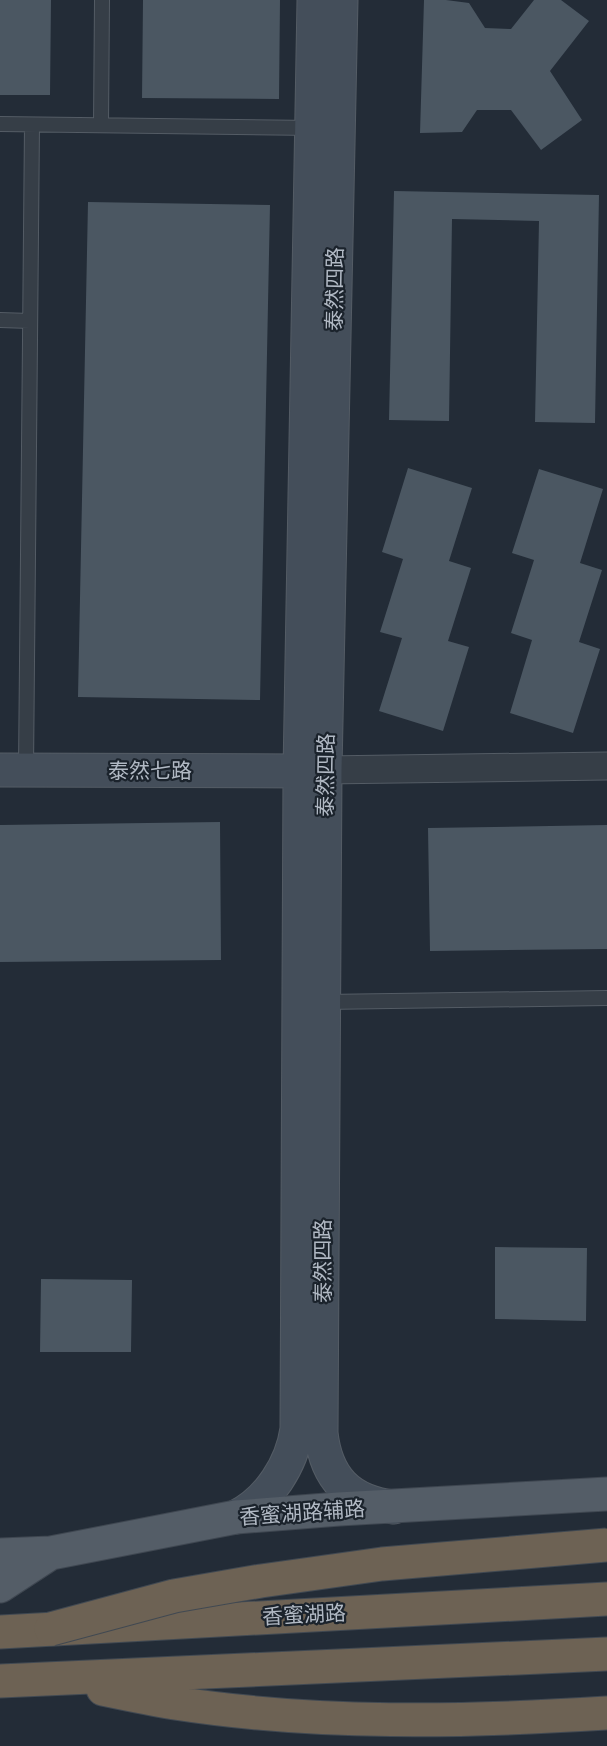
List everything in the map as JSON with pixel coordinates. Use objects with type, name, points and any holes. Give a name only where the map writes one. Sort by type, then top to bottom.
[{"type":"highway","points":[[51,1629],[174,1596],[261,1581],[382,1564],[607,1545]]},
{"type":"highway","name":"香蜜湖路","points":[[0,1632],[607,1599]]},
{"type":"highway","points":[[0,1682],[607,1654]]},
{"type":"highway","points":[[51,1679],[175,1703],[322,1716],[435,1719],[607,1713]]},
{"type":"main road","points":[[549,1497],[607,1482]]},
{"type":"main road","name":"香蜜湖路辅路","points":[[0,1556],[51,1553],[236,1517],[607,1494]]},
{"type":"main road","points":[[0,1586],[51,1553]]},
{"type":"street","name":"泰然四路","points":[[314,0],[325,128]]},
{"type":"street","name":"泰然四路","points":[[236,1517],[257,1503],[278,1478],[289,1458],[297,1429],[325,128],[341,0]]},
{"type":"street","points":[[312,770],[607,766]]},
{"type":"street","name":"泰然七路","points":[[13,770],[312,770]]},
{"type":"street","name":"泰然四路","points":[[312,770],[324,1002],[321,1433],[323,1452],[333,1474],[348,1489],[370,1503],[395,1507]]},
{"type":"lane","points":[[101,125],[102,0]]},
{"type":"lane","points":[[0,124],[325,128]]},
{"type":"lane","points":[[13,770],[30,321],[32,125]]},
{"type":"lane","points":[[0,320],[30,321]]},
{"type":"lane","points":[[324,1002],[607,998]]},
{"type":"building","points":[[0,0],[51,0],[50,95],[0,95]]},
{"type":"building","points":[[143,0],[280,0],[279,99],[142,98]]},
{"type":"building","points":[[424,0],[469,3],[485,28],[511,29],[534,0],[561,0],[589,21],[550,71],[582,120],[541,150],[511,110],[477,110],[462,132],[420,133]]},
{"type":"building","points":[[394,191],[599,195],[595,423],[535,422],[539,221],[452,219],[449,421],[389,420]]},
{"type":"building","points":[[88,202],[270,205],[260,700],[78,697]]},
{"type":"building","points":[[408,468],[472,488],[449,561],[471,568],[448,641],[469,647],[443,731],[379,711],[402,638],[380,632],[403,559],[382,552]]},
{"type":"building","points":[[539,469],[603,489],[580,563],[602,570],[579,642],[600,649],[573,733],[510,713],[532,640],[511,633],[534,560],[512,553]]},
{"type":"building","points":[[220,822],[221,960],[0,962],[0,825]]},
{"type":"building","points":[[607,825],[607,949],[430,951],[428,828]]},
{"type":"building","points":[[495,1247],[587,1248],[586,1321],[495,1319]]},
{"type":"building","points":[[41,1279],[132,1280],[131,1352],[40,1352]]}]
